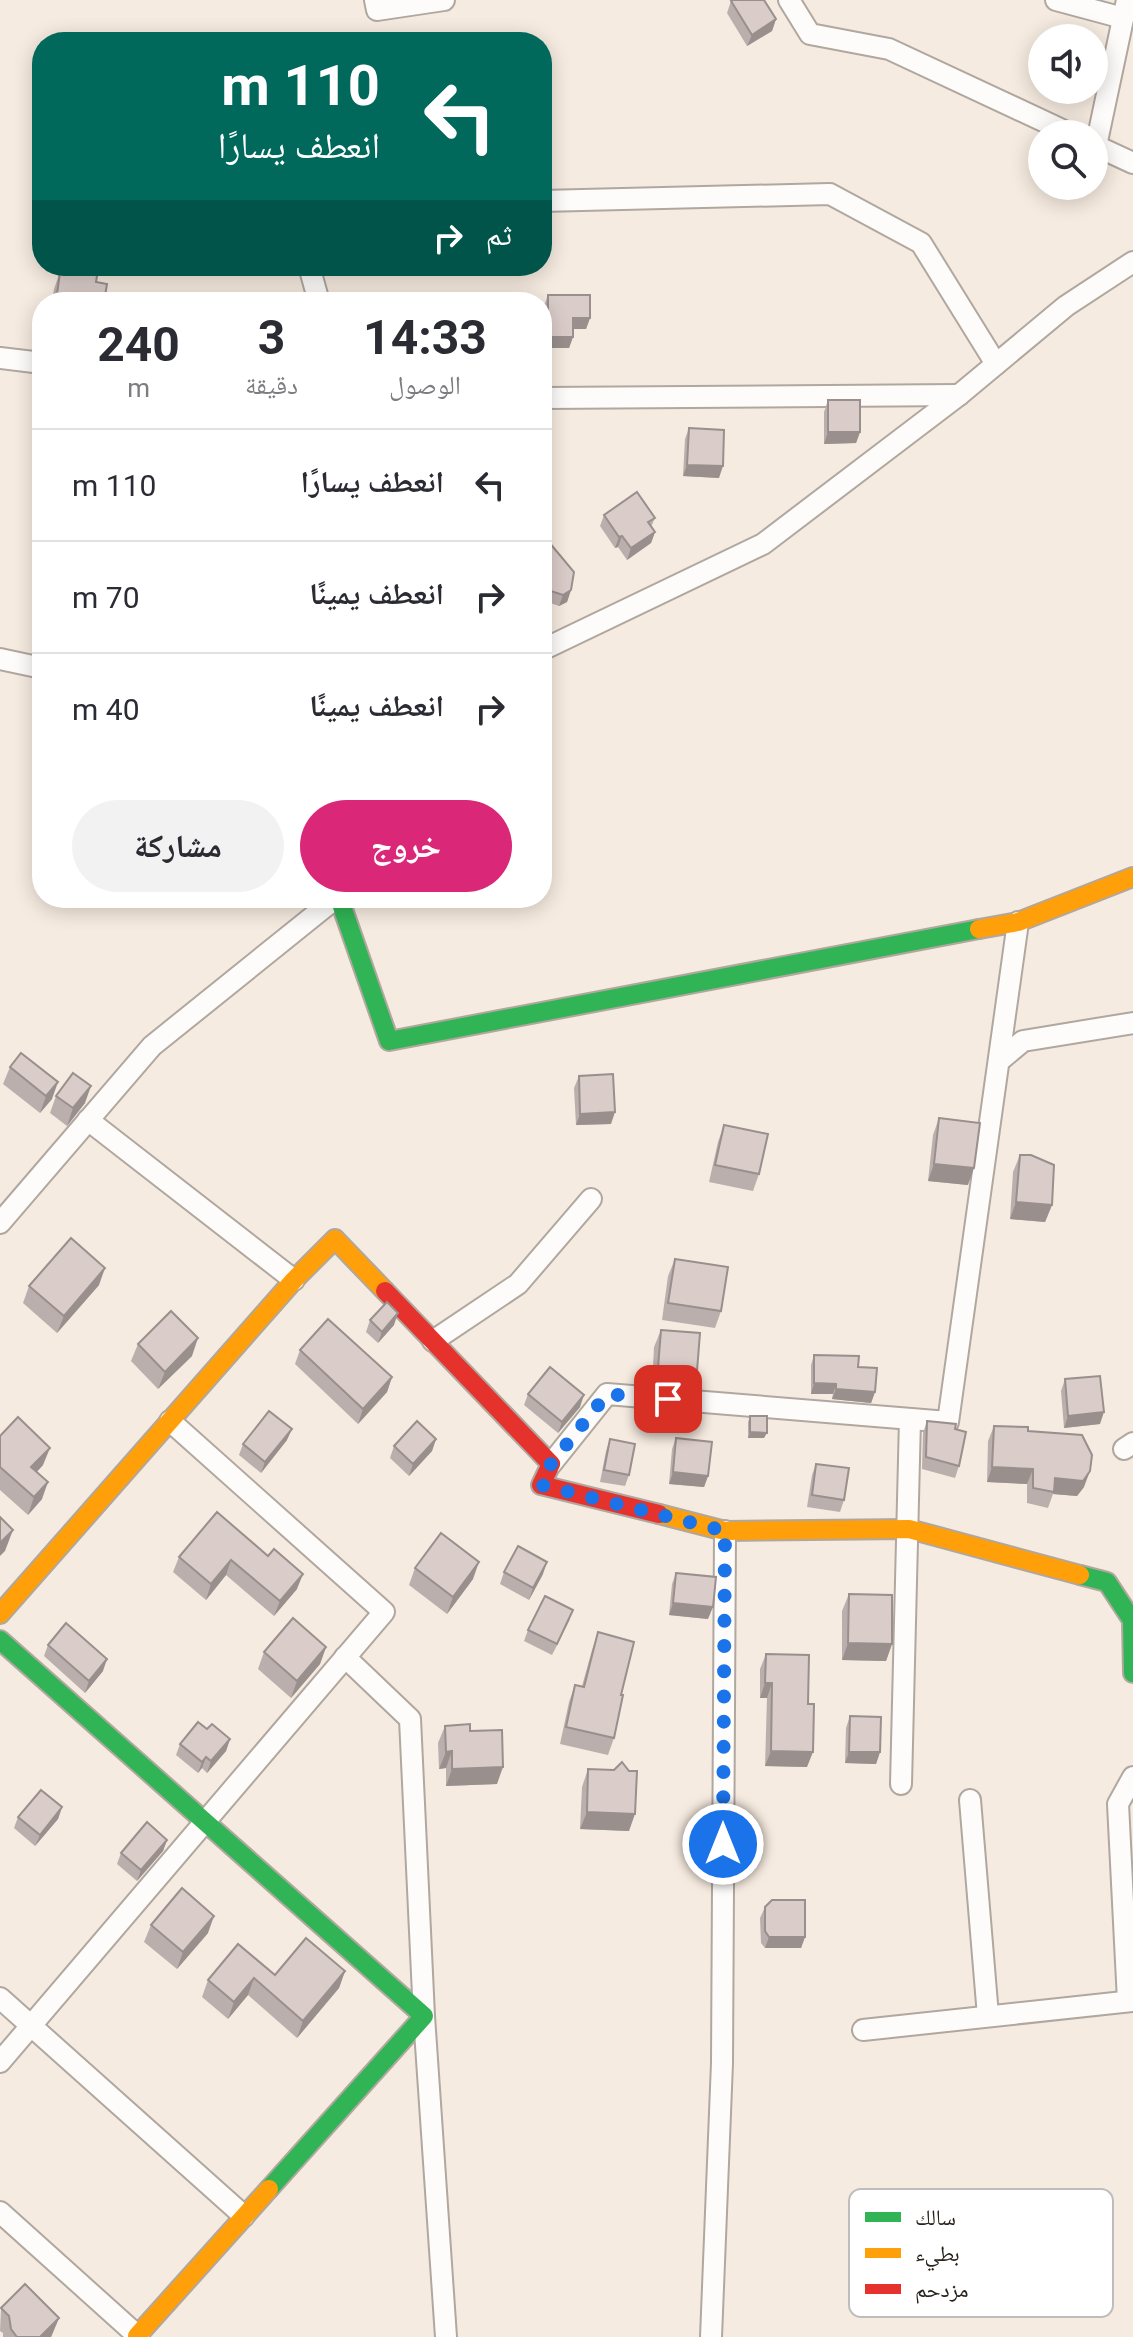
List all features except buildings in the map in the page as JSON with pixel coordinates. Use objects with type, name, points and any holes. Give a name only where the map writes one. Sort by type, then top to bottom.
[{"type":"street","points":[[375,0],[377,10],[444,0]]},
{"type":"street","points":[[789,0],[810,34],[889,49],[1041,120]]},
{"type":"street","points":[[1056,0],[1125,9],[1101,120]]},
{"type":"street","points":[[1108,151],[1133,163]]},
{"type":"street","points":[[552,201],[830,194],[921,243],[996,364]]},
{"type":"street","points":[[552,645],[763,544],[959,395],[1066,306],[1133,262]]},
{"type":"street","points":[[0,358],[32,362]]},
{"type":"street","points":[[552,398],[959,395]]},
{"type":"street","points":[[0,659],[32,666]]},
{"type":"street","points":[[341,908],[389,1041],[1018,922],[1133,877]]},
{"type":"street","points":[[0,1223],[152,1046],[324,908]]},
{"type":"street","points":[[1018,922],[948,1422],[607,1394],[551,1464],[541,1485],[725,1531],[909,1529],[1107,1582],[1132,1620],[1133,1673]]},
{"type":"street","points":[[999,1061],[1023,1041],[1133,1023]]},
{"type":"street","points":[[88,1120],[294,1280]]},
{"type":"street","points":[[433,1341],[518,1284],[591,1199]]},
{"type":"street","points":[[0,1614],[294,1280],[335,1239],[551,1464]]},
{"type":"street","points":[[901,1784],[910,1419]]},
{"type":"street","points":[[0,2062],[384,1612],[170,1421]]},
{"type":"street","points":[[711,2337],[722,2063],[725,1531]]},
{"type":"street","points":[[0,1640],[424,2016]]},
{"type":"street","points":[[345,1657],[410,1719],[424,2016],[446,2337]]},
{"type":"street","points":[[863,2030],[1130,2001],[1118,1804],[1133,1777]]},
{"type":"street","points":[[970,1800],[988,2016]]},
{"type":"street","points":[[0,1998],[244,2216]]},
{"type":"street","points":[[0,2212],[138,2336],[424,2016]]},
{"type":"traffic: fast","points":[[342,908],[389,1041],[979,929]]},
{"type":"traffic: fast","points":[[1080,1575],[1107,1582],[1132,1620],[1133,1673]]},
{"type":"traffic: fast","points":[[0,1640],[424,2016],[269,2189]]},
{"type":"traffic: slow","points":[[979,929],[1018,922],[1133,877]]},
{"type":"traffic: slow","points":[[0,1614],[294,1280],[335,1239],[385,1291]]},
{"type":"traffic: slow","points":[[659,1514],[725,1531],[909,1529],[1080,1575]]},
{"type":"traffic: slow","points":[[137,2336],[269,2189]]},
{"type":"traffic: jam","points":[[385,1291],[551,1464],[541,1485],[659,1514]]},
{"type":"route","points":[[668,1399],[607,1394],[551,1464],[541,1485],[725,1531],[723,1844]]}]
